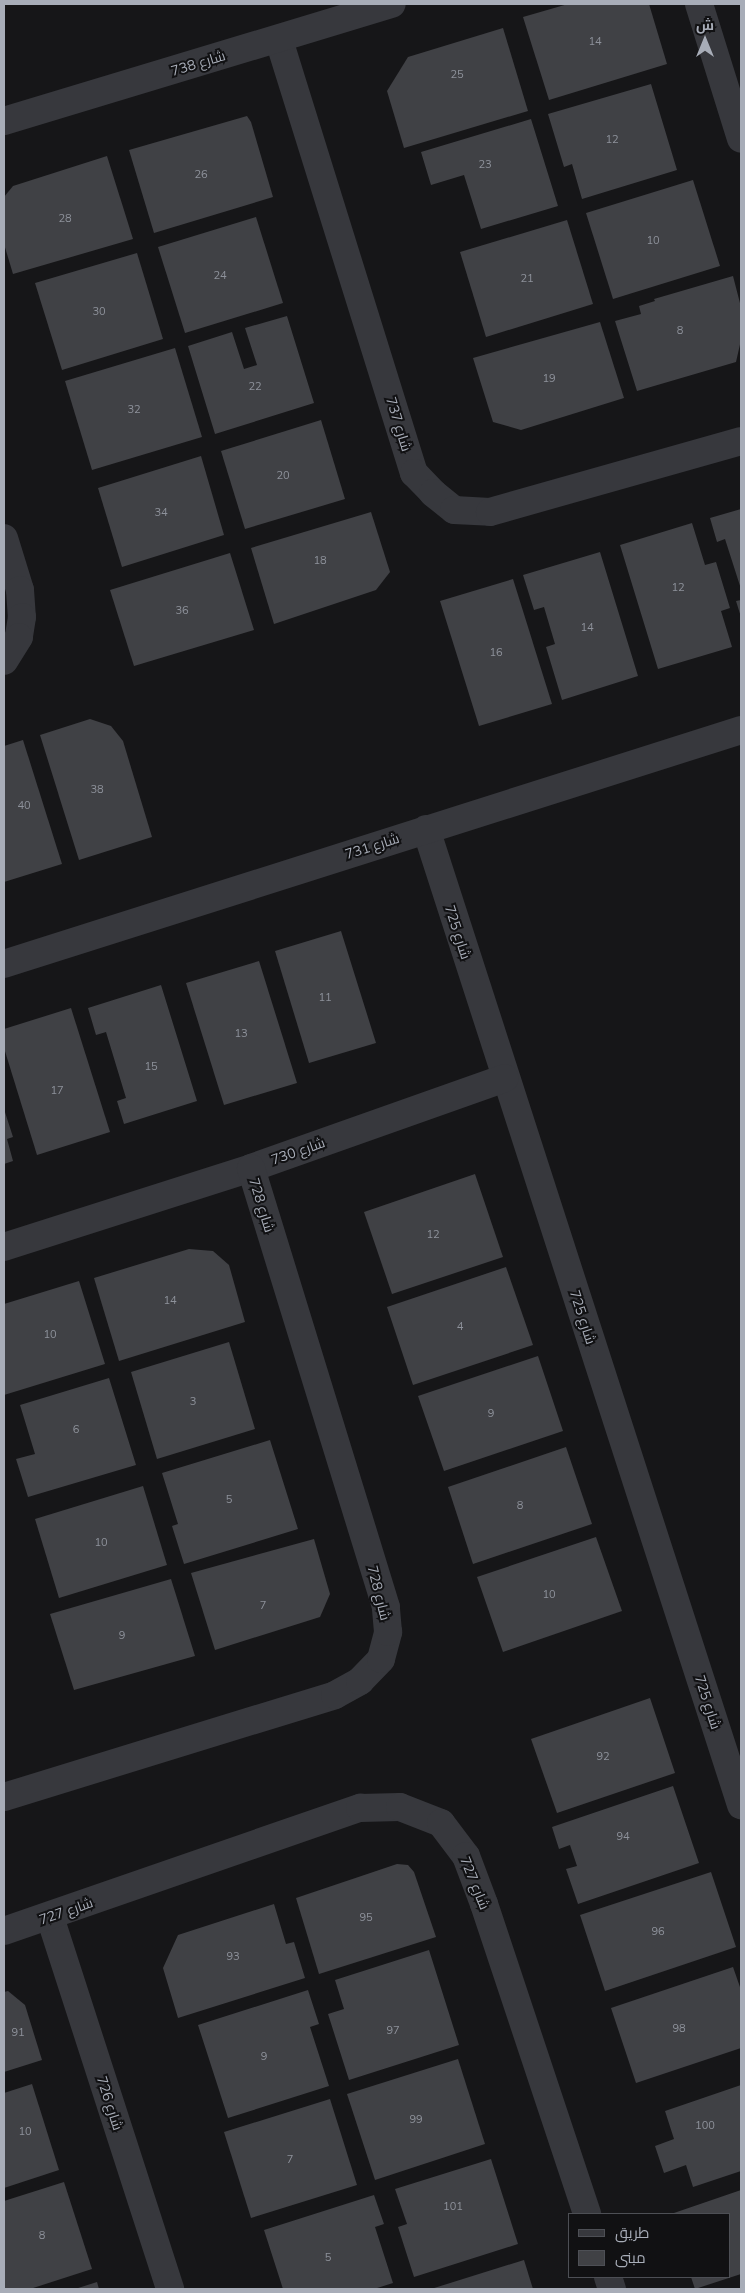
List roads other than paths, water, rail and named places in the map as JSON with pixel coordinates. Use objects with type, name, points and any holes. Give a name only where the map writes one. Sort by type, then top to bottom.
[{"type":"street","name":"شارع 738","points":[[4,121],[279,40],[392,4]]},
{"type":"street","points":[[699,4],[741,139]]},
{"type":"street","name":"شارع 737","points":[[279,40],[414,473],[433,493],[454,510],[490,512],[741,441]]},
{"type":"street","points":[[4,538],[20,590],[22,617],[19,637],[4,661]]},
{"type":"street","name":"شارع 731","points":[[4,964],[741,730]]},
{"type":"street","name":"شارع 725","points":[[426,829],[505,1078],[735,1765],[741,1805]]},
{"type":"street","name":"شارع 730","points":[[4,1247],[251,1168],[505,1078]]},
{"type":"street","name":"شارع 728","points":[[5,1794],[335,1695],[360,1681],[382,1658],[388,1632],[386,1607],[251,1168]]},
{"type":"street","name":"شارع 727","points":[[4,1931],[50,1917],[360,1808],[400,1807],[441,1823],[466,1856],[481,1896],[587,2213]]},
{"type":"street","name":"شارع 726","points":[[50,1917],[170,2289]]}]
